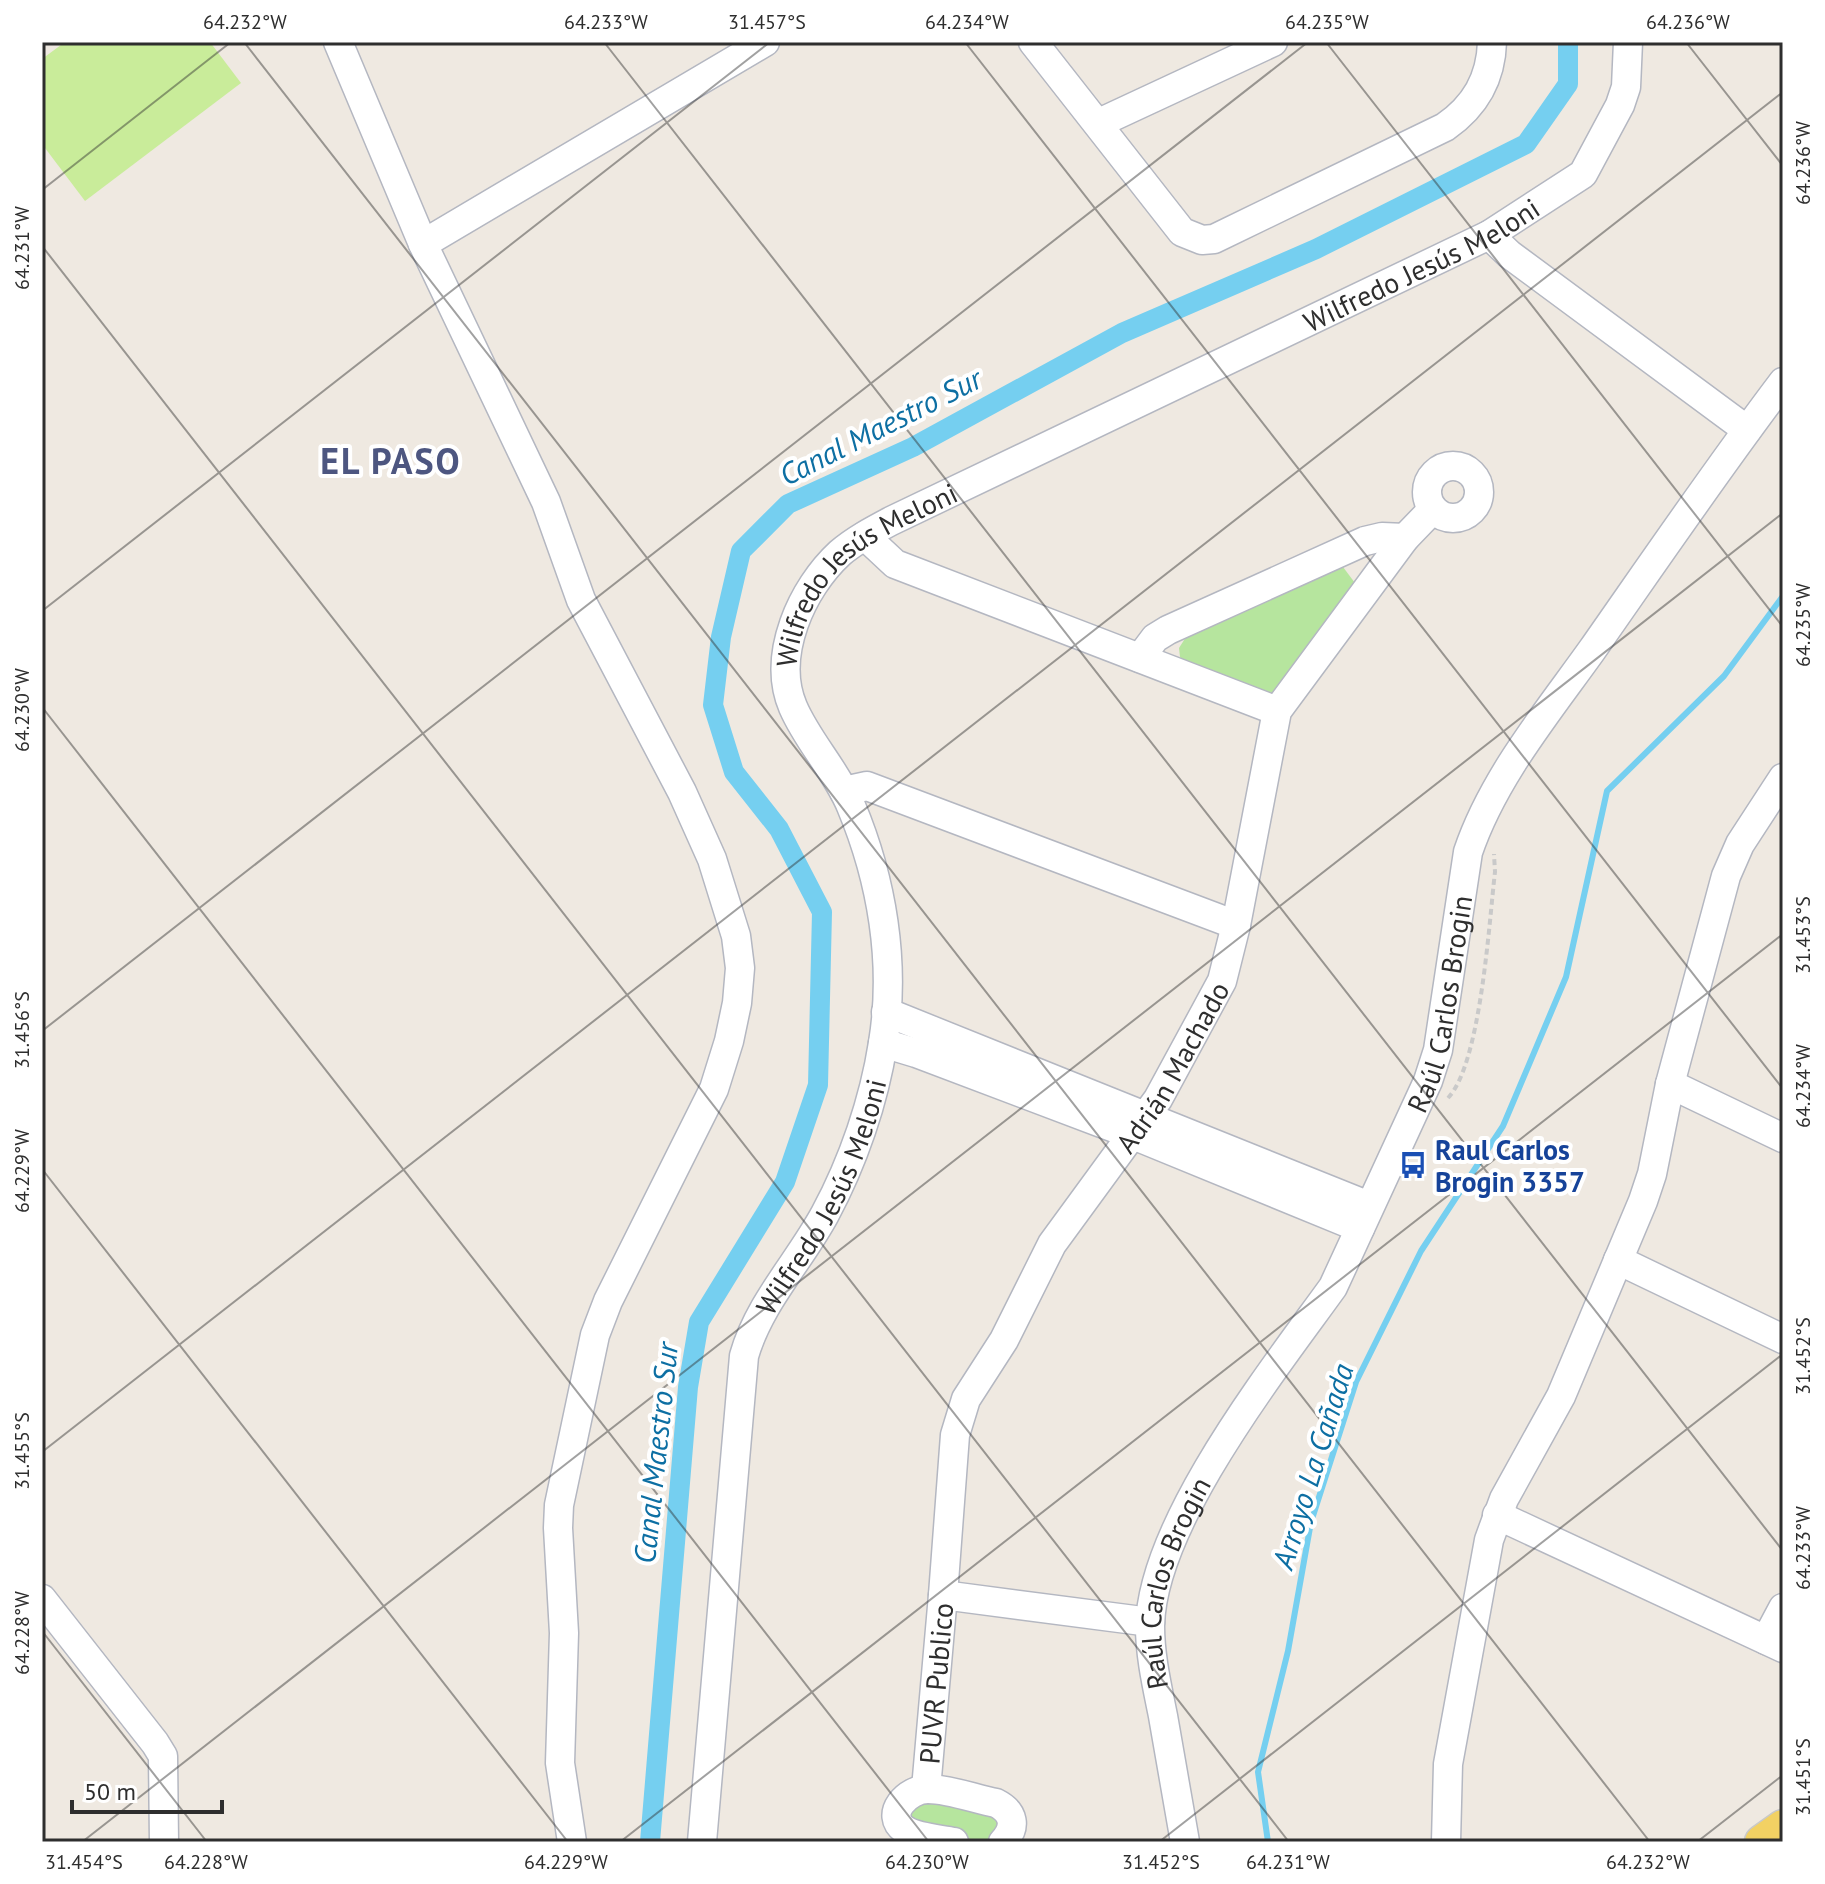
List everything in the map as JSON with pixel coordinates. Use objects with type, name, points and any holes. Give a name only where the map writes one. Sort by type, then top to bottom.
[{"type":"main road","points":[[1762,1842],[1783,1827]]},
{"type":"street","points":[[338,42],[423,244],[546,502],[581,600],[682,792],[712,859],[736,936],[740,968],[735,1015],[714,1089],[608,1301],[595,1335],[559,1505],[564,1633],[560,1763],[572,1842]]},
{"type":"street","points":[[423,244],[765,42]]},
{"type":"street","points":[[1033,42],[1182,232],[1202,240],[1214,239],[1454,121],[1477,98],[1487,75],[1492,42]]},
{"type":"street","points":[[1099,123],[1273,42]]},
{"type":"street","name":"Wilfredo Jesús Meloni","points":[[702,1842],[744,1356],[759,1317],[825,1214],[859,1137],[883,1043],[886,1012],[882,904],[877,881],[844,791],[791,704],[786,671],[794,620],[809,591],[842,552],[865,536],[905,514],[1489,235],[1583,174],[1623,96],[1628,70],[1628,42]]},
{"type":"street","points":[[1489,235],[1509,254],[1747,430]]},
{"type":"street","name":"Raúl Carlos Brogin","points":[[1185,1842],[1150,1650],[1150,1622],[1166,1553],[1189,1505],[1244,1412],[1333,1287],[1428,1081],[1438,1050],[1465,871],[1475,832],[1529,740],[1783,382]]},
{"type":"street","name":"Adrián Machado","points":[[943,1595],[955,1435],[966,1399],[1004,1340],[1052,1244],[1139,1126],[1217,992],[1229,958],[1277,711],[1405,538],[1433,509]]},
{"type":"street","points":[[865,536],[895,564],[1277,711]]},
{"type":"street","points":[[1140,658],[1155,638],[1168,630],[1280,579],[1365,541],[1382,537],[1405,538]]},
{"type":"street","points":[[1446,1842],[1450,1745],[1482,1565],[1497,1515],[1561,1396],[1630,1236],[1652,1174],[1670,1084],[1726,876],[1740,844],[1783,778]]},
{"type":"street","points":[[844,791],[867,786],[1236,925]]},
{"type":"street","points":[[886,1012],[1139,1126],[1364,1217]]},
{"type":"street","points":[[883,1043],[1139,1126]]},
{"type":"street","points":[[1670,1084],[1783,1138]]},
{"type":"street","points":[[1618,1260],[1783,1339]]},
{"type":"street","points":[[1497,1515],[1774,1644],[1783,1608]]},
{"type":"street","name":"PUVR Publico","points":[[926,1789],[943,1595],[1150,1622]]},
{"type":"street","points":[[42,1599],[163,1756],[164,1842]]},
{"type":"street","points":[[954,1842],[907,1832],[896,1815],[900,1802],[906,1796],[926,1789],[996,1803],[1007,1809],[1013,1818],[1012,1829],[1003,1842]]},
{"type":"green space","points":[[65,42],[210,42],[241,83],[85,201],[42,144],[42,59]]},
{"type":"green space","points":[[1334,565],[1343,567],[1355,583],[1279,691],[1269,694],[1186,665],[1180,657],[1179,648],[1186,637]]},
{"type":"green space","points":[[925,1800],[991,1810],[1002,1821],[994,1839],[984,1842],[929,1830],[913,1819],[909,1811]]},
{"type":"waterway","name":"Canal Maestro Sur","points":[[650,1842],[688,1387],[699,1322],[785,1182],[818,1085],[822,912],[779,829],[734,772],[713,705],[721,637],[741,551],[788,504],[913,447],[1122,333],[1316,249],[1526,144],[1568,84],[1568,42]]},
{"type":"waterway","name":"Arroyo La Cañada","points":[[1268,1842],[1258,1772],[1288,1651],[1311,1522],[1356,1382],[1421,1251],[1503,1126],[1566,977],[1607,791],[1724,676],[1783,596]]},
{"type":"place","name":"Raul Carlos Brogin 3357","points":[[1413,1165]]},
{"type":"district","name":"EL PASO","points":[[391,460]]}]
